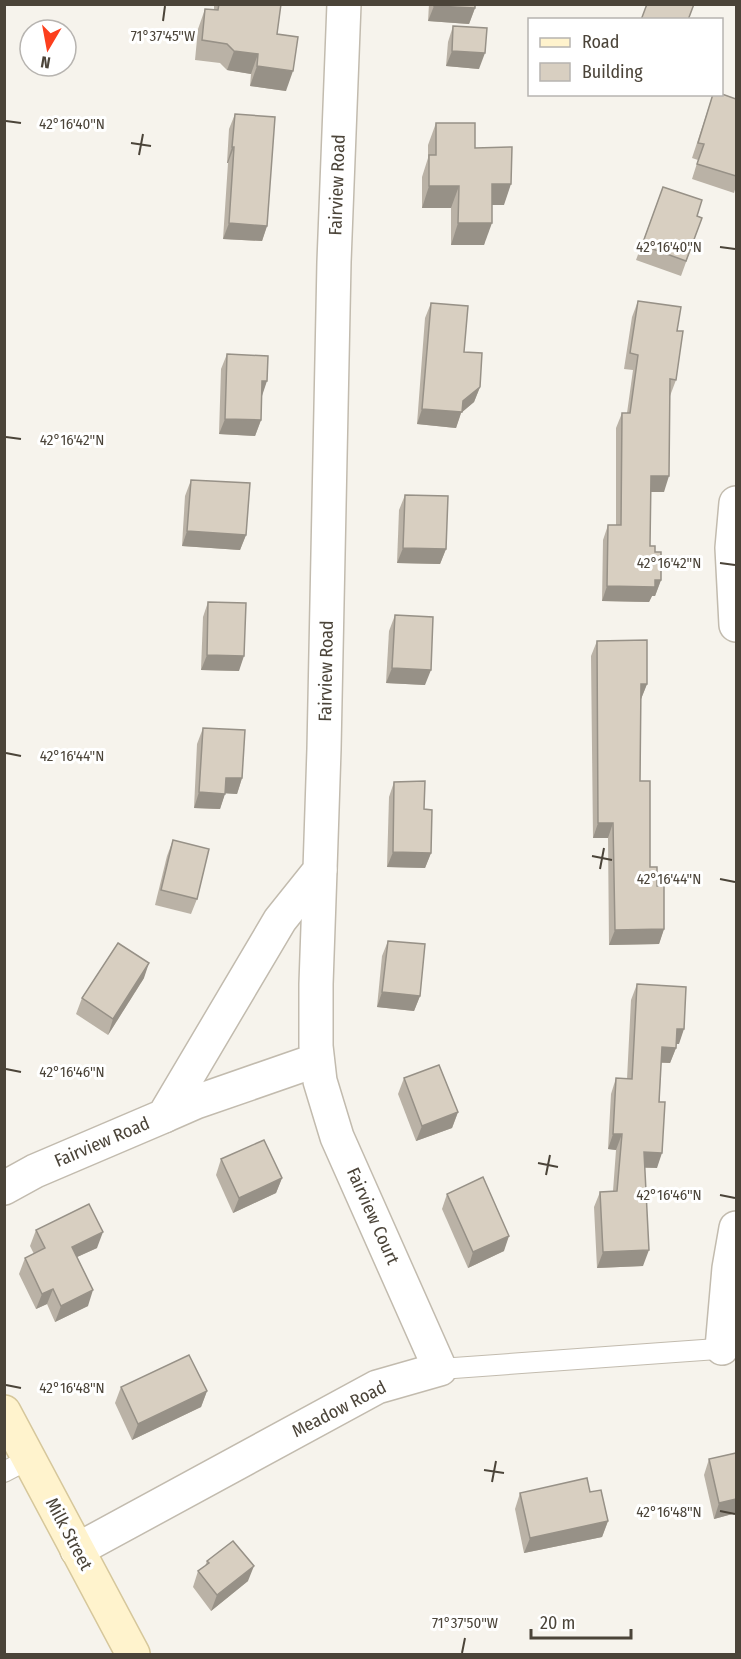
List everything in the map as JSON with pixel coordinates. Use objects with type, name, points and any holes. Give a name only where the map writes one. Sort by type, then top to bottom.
[{"type":"main road","name":"Milk Street","points":[[4,1413],[17,1466],[77,1550],[133,1654]]},
{"type":"street","name":"Fairview Road","points":[[4,1188],[35,1171],[164,1116],[280,920],[320,870],[334,262],[344,4]]},
{"type":"street","points":[[736,503],[732,548],[736,625]]},
{"type":"street","name":"Fairview Court","points":[[320,870],[316,984],[317,1060],[320,1081],[337,1137],[440,1369]]},
{"type":"street","points":[[164,1116],[196,1102],[317,1060]]},
{"type":"street","points":[[729,1348],[729,1268],[736,1228]]},
{"type":"street","name":"Meadow Road","points":[[77,1550],[377,1386],[440,1369]]},
{"type":"lane","name":"Meadow Road","points":[[440,1369],[729,1348]]},
{"type":"building","points":[[219,4],[281,4],[277,34],[298,37],[293,71],[257,66],[258,54],[234,51],[227,44],[202,40],[205,9],[218,10]]},
{"type":"building","points":[[434,4],[475,4],[475,8],[434,6]]},
{"type":"building","points":[[647,4],[694,4],[689,18],[642,18]]},
{"type":"building","points":[[453,26],[487,28],[485,53],[452,51]]},
{"type":"building","points":[[723,94],[736,99],[736,176],[697,164],[704,144],[698,143],[712,96]]},
{"type":"building","points":[[235,114],[275,117],[267,226],[229,223]]},
{"type":"building","points":[[436,123],[475,123],[475,148],[512,147],[511,184],[492,184],[492,223],[458,223],[459,186],[429,186],[429,155],[436,155]]},
{"type":"building","points":[[663,187],[702,200],[697,216],[702,218],[686,261],[642,245]]},
{"type":"building","points":[[638,301],[681,307],[677,331],[683,331],[676,380],[670,379],[669,476],[651,476],[650,546],[655,546],[655,552],[661,552],[661,580],[655,580],[655,587],[607,586],[608,525],[621,525],[622,413],[630,413],[638,355],[630,353]]},
{"type":"building","points":[[431,303],[468,306],[464,352],[482,353],[480,387],[463,401],[462,412],[422,409]]},
{"type":"building","points":[[227,354],[268,356],[267,381],[262,381],[261,420],[225,419]]},
{"type":"building","points":[[191,480],[250,483],[246,535],[187,531]]},
{"type":"building","points":[[405,495],[448,496],[446,549],[403,548]]},
{"type":"building","points":[[208,602],[246,603],[244,656],[207,655]]},
{"type":"building","points":[[395,615],[433,617],[431,670],[392,668]]},
{"type":"building","points":[[647,640],[647,684],[641,684],[640,781],[650,781],[650,867],[657,867],[657,886],[664,886],[664,929],[615,930],[613,823],[598,823],[597,641]]},
{"type":"building","points":[[203,728],[245,730],[242,778],[226,778],[225,794],[199,792]]},
{"type":"building","points":[[425,781],[424,809],[432,810],[431,853],[393,852],[394,782]]},
{"type":"building","points":[[173,840],[209,849],[197,899],[161,890]]},
{"type":"building","points":[[388,941],[425,944],[420,996],[382,992]]},
{"type":"building","points":[[118,943],[149,963],[113,1019],[82,998]]},
{"type":"building","points":[[637,984],[686,987],[684,1029],[677,1029],[676,1048],[662,1047],[659,1102],[665,1102],[662,1153],[644,1152],[649,1250],[603,1252],[600,1192],[617,1191],[622,1134],[613,1134],[616,1078],[632,1079]]},
{"type":"building","points":[[439,1065],[458,1112],[422,1126],[404,1078]]},
{"type":"building","points":[[264,1140],[282,1178],[239,1198],[221,1159]]},
{"type":"building","points":[[483,1177],[509,1236],[473,1252],[447,1194]]},
{"type":"building","points":[[89,1204],[103,1232],[72,1247],[93,1290],[61,1306],[53,1289],[42,1294],[25,1258],[45,1248],[36,1230]]},
{"type":"building","points":[[189,1355],[207,1391],[138,1424],[121,1387]]},
{"type":"building","points":[[736,1453],[736,1499],[719,1503],[709,1459]]},
{"type":"building","points":[[587,1478],[590,1492],[601,1490],[608,1521],[530,1538],[520,1493]]},
{"type":"building","points":[[233,1541],[254,1566],[217,1595],[198,1571]]}]
